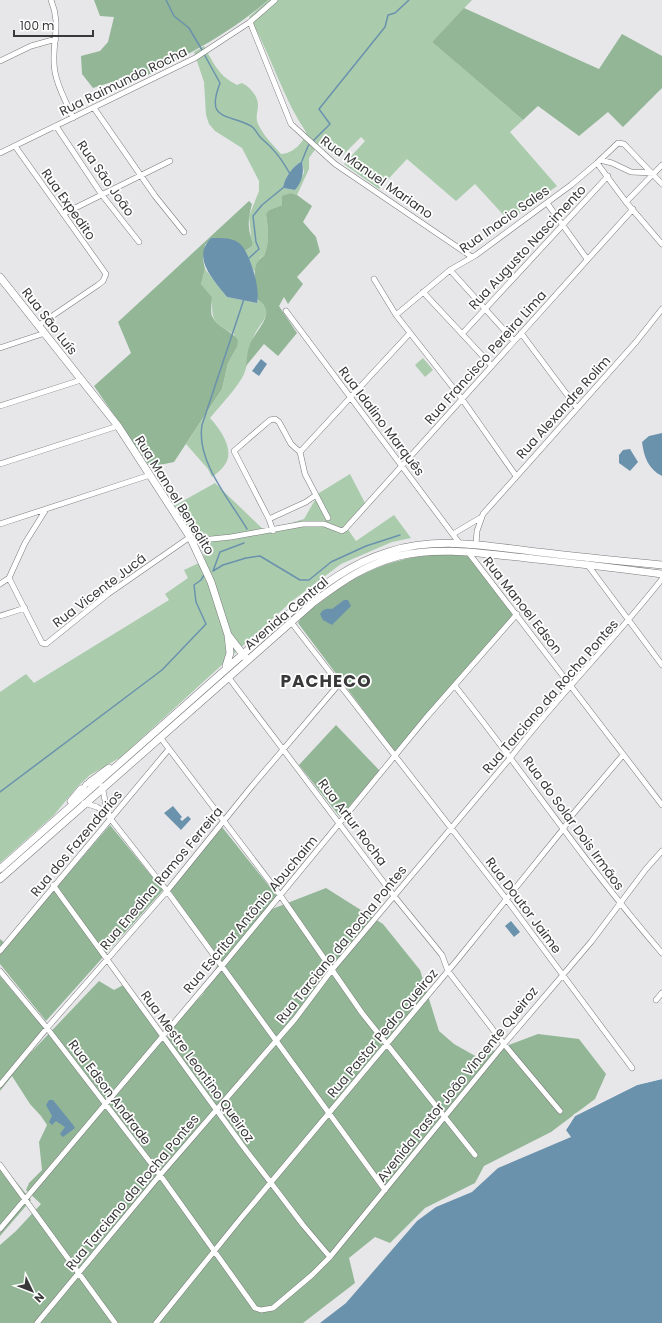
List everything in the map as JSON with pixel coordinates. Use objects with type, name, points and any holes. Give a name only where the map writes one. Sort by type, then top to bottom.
[{"type":"main road","name":"Rua São Luís","points":[[0,277],[81,380]]},
{"type":"main road","name":"Rua Manoel Benedito","points":[[81,380],[118,426],[191,539],[211,582],[228,634],[230,653],[224,670]]},
{"type":"main road","name":"Avenida Central","points":[[0,879],[86,802],[123,760],[250,647],[323,585],[357,564],[388,552],[407,547],[435,543],[476,544],[662,565]]},
{"type":"main road","name":"Avenida Central","points":[[100,785],[110,781],[314,602],[350,576],[375,564],[400,556],[428,552],[468,552],[587,564],[662,574]]},
{"type":"main road","name":"Rua Manoel Benedito","points":[[228,634],[248,660]]},
{"type":"main road","points":[[234,642],[242,647],[250,647]]},
{"type":"main road","points":[[90,782],[106,769],[123,760]]},
{"type":"main road","points":[[104,796],[110,781]]},
{"type":"main road","points":[[60,816],[81,790]]},
{"type":"main road","name":"Avenida Central","points":[[0,869],[60,816],[86,802]]},
{"type":"street","points":[[51,0],[56,18],[56,40],[54,53],[56,73],[73,118]]},
{"type":"street","points":[[250,22],[275,0]]},
{"type":"street","name":"Rua Raimundo Rocha","points":[[0,153],[195,58],[250,22]]},
{"type":"street","name":"Rua Manuel Mariano","points":[[250,22],[291,124],[335,164],[472,257]]},
{"type":"street","points":[[0,61],[31,46],[56,40]]},
{"type":"street","points":[[94,108],[141,176],[184,232]]},
{"type":"street","name":"Rua São João","points":[[56,126],[102,195],[139,242]]},
{"type":"street","name":"Rua Inacio Sales","points":[[396,315],[450,270],[472,257],[547,203],[599,162],[618,143],[624,144],[654,173]]},
{"type":"street","name":"Rua Expedito","points":[[15,146],[106,274],[103,281],[98,285],[39,325]]},
{"type":"street","points":[[63,214],[170,161]]},
{"type":"street","points":[[599,162],[612,163],[631,172],[654,173]]},
{"type":"street","points":[[599,162],[626,202],[662,244]]},
{"type":"street","points":[[626,202],[662,165]]},
{"type":"street","points":[[654,173],[662,184]]},
{"type":"street","name":"Rua Augusto Nascimento","points":[[462,334],[608,176]]},
{"type":"street","points":[[547,203],[587,259]]},
{"type":"street","name":"Rua Francisco Pereira Lima","points":[[273,531],[310,524],[324,524],[342,531],[354,520],[633,209]]},
{"type":"street","points":[[450,270],[514,340]]},
{"type":"street","points":[[374,279],[396,315],[462,399],[516,476]]},
{"type":"street","points":[[423,292],[492,366]]},
{"type":"street","name":"Rua Alexandre Rolim","points":[[453,534],[480,518],[636,342],[662,309]]},
{"type":"street","name":"Rua Idalino Marquês","points":[[286,311],[460,544]]},
{"type":"street","points":[[0,348],[45,333]]},
{"type":"street","points":[[521,333],[577,408]]},
{"type":"street","points":[[300,452],[410,334]]},
{"type":"street","points":[[0,406],[81,380]]},
{"type":"street","points":[[191,539],[273,531],[269,518],[234,451],[270,420],[279,422],[291,444],[300,452],[305,474],[328,518]]},
{"type":"street","points":[[0,464],[118,426]]},
{"type":"street","points":[[0,524],[45,511],[150,476]]},
{"type":"street","points":[[269,518],[306,502],[316,495]]},
{"type":"street","points":[[0,584],[9,578],[20,553],[45,511]]},
{"type":"street","points":[[476,544],[480,518]]},
{"type":"street","name":"Rua Vicente Jucá","points":[[25,608],[42,643],[46,644],[108,594],[191,539]]},
{"type":"street","name":"Rua Manoel Edson","points":[[468,552],[662,805]]},
{"type":"street","points":[[587,564],[662,665]]},
{"type":"street","points":[[0,616],[25,608],[9,578]]},
{"type":"street","name":"Rua Tarciano da Rocha Pontes","points":[[37,1323],[274,1040],[295,1019],[331,971],[570,685],[629,620],[662,579]]},
{"type":"street","name":"Rua Escritor Antônio Abuchaim","points":[[0,1229],[222,966],[425,719],[517,614]]},
{"type":"street","name":"Rua Doutor Jaime","points":[[291,622],[507,900],[632,1068]]},
{"type":"street","name":"Rua Artur Rocha","points":[[229,678],[394,896],[442,955],[448,971],[504,1044],[560,1111]]},
{"type":"street","name":"Rua Enedina Ramos Ferreira","points":[[0,1085],[47,1028],[167,890],[339,684]]},
{"type":"street","name":"Rua do Solar Dois Irmãos","points":[[455,686],[511,757],[619,903],[662,953]]},
{"type":"street","points":[[160,737],[223,822],[280,895],[331,971],[475,1155]]},
{"type":"street","name":"Rua dos Fazendarios","points":[[0,951],[53,885],[111,819],[169,749]]},
{"type":"street","name":"Rua Pastor Pedro Queiroz","points":[[156,1323],[507,900],[564,828],[573,814],[623,755]]},
{"type":"street","points":[[111,819],[100,785],[90,782],[81,790],[86,802],[104,811],[167,890],[274,1040],[385,1190]]},
{"type":"street","points":[[86,802],[98,804],[104,796]]},
{"type":"street","name":"Avenida Pastor João Vincente Queiroz","points":[[254,1308],[261,1310],[273,1308],[312,1275],[330,1257],[562,974],[591,942],[619,903],[662,851]]},
{"type":"street","name":"Rua Mestre Leontino Queiroz","points":[[53,885],[271,1183],[330,1257]]},
{"type":"street","name":"Rua Edson Andrade","points":[[0,971],[47,1028],[160,1175],[254,1308]]},
{"type":"street","points":[[656,1000],[662,993]]},
{"type":"street","points":[[0,1165],[115,1323]]},
{"type":"green space","points":[[94,0],[268,0],[251,14],[216,38],[122,88],[118,80],[93,88],[82,74],[81,56],[100,51],[108,42],[114,17],[100,16]]},
{"type":"green space","points":[[268,0],[472,0],[432,42],[523,120],[510,132],[557,186],[509,221],[475,184],[456,201],[407,159],[379,189],[344,164],[365,141],[361,137],[339,159],[319,144],[309,158],[309,169],[297,195],[291,193],[282,205],[269,210],[266,214],[268,230],[267,245],[264,256],[260,258],[254,272],[245,251],[252,246],[249,216],[259,191],[259,181],[242,148],[215,131],[209,124],[206,115],[204,82],[194,52],[204,46],[217,68],[225,77],[237,85],[242,83],[251,89],[258,102],[258,124],[268,140],[281,154],[285,154],[293,150],[303,140],[306,132],[283,90],[264,46],[249,17]],"holes":[[[302,161],[304,173],[295,190],[283,188],[285,180],[295,166]]]},
{"type":"green space","points":[[464,8],[599,69],[622,34],[662,56],[662,88],[623,127],[608,112],[579,136],[538,106],[523,120],[432,42]]},
{"type":"green space","points":[[291,193],[297,195],[312,206],[303,222],[316,237],[320,252],[297,277],[303,284],[288,304],[284,297],[279,306],[297,333],[278,356],[264,344],[246,366],[249,347],[266,317],[264,305],[258,300],[255,270],[256,264],[264,256],[268,240],[266,214],[269,210],[282,205],[282,196]]},
{"type":"green space","points":[[249,201],[252,204],[249,224],[252,246],[245,251],[234,242],[226,239],[211,238],[205,245],[203,259],[205,269],[201,284],[212,297],[211,314],[217,323],[238,340],[237,347],[228,363],[222,389],[174,462],[150,467],[94,386],[131,353],[118,322]]},
{"type":"green space","points":[[205,269],[227,297],[257,303],[258,300],[266,309],[265,318],[254,336],[244,374],[210,418],[219,428],[228,447],[227,460],[224,466],[212,477],[208,469],[186,444],[222,389],[228,363],[237,347],[234,334],[217,324],[213,316],[212,297],[201,284]]},
{"type":"green space","points":[[423,358],[433,370],[425,377],[415,365]]},
{"type":"green space","points":[[350,474],[365,503],[345,525],[356,541],[394,515],[411,538],[392,542],[341,564],[292,601],[121,757],[90,775],[77,787],[54,815],[0,863],[0,692],[26,674],[34,683],[169,600],[165,594],[188,578],[184,570],[205,560],[201,547],[174,506],[215,483],[267,533],[275,528],[304,519],[319,493]]},
{"type":"green space","points":[[448,554],[467,555],[514,615],[397,755],[298,623],[301,618],[335,591],[368,572],[404,559]]},
{"type":"green space","points":[[336,725],[380,771],[340,817],[299,765]]},
{"type":"green space","points":[[110,825],[163,890],[46,1021],[0,964],[0,939],[7,945]]},
{"type":"green space","points":[[222,827],[277,896],[267,911],[326,888],[383,924],[420,970],[439,1031],[454,1044],[477,1057],[538,1034],[579,1039],[606,1074],[595,1099],[551,1132],[484,1166],[475,1183],[425,1208],[390,1243],[375,1237],[349,1258],[355,1283],[303,1323],[0,1323],[0,1245],[16,1231],[41,1204],[26,1190],[29,1183],[42,1170],[39,1142],[47,1125],[30,1104],[12,1076],[0,1091],[0,976],[44,1028],[20,1064],[99,981],[114,990],[127,983],[167,1037],[178,1020],[203,994],[220,960],[170,890]]},
{"type":"green space","points":[[0,1162],[31,1200],[0,1236]]},
{"type":"water","points":[[302,161],[302,176],[298,187],[295,190],[283,188],[285,180],[295,166]]},
{"type":"water","points":[[211,238],[225,238],[233,240],[243,247],[251,262],[254,272],[258,297],[257,303],[227,297],[211,276],[204,261],[203,253],[205,246]]},
{"type":"water","points":[[261,359],[267,364],[259,376],[252,371]]},
{"type":"water","points":[[662,433],[662,476],[650,466],[644,453],[642,442],[649,436]]},
{"type":"water","points":[[630,449],[638,462],[630,471],[619,463],[619,455],[623,450]]},
{"type":"water","points":[[344,600],[348,600],[351,606],[332,625],[323,620],[320,614],[322,611],[332,609]]},
{"type":"water","points":[[173,806],[182,817],[180,819],[182,821],[188,816],[191,819],[181,830],[164,813]]},
{"type":"water","points":[[511,921],[520,932],[514,937],[505,926]]},
{"type":"water","points":[[662,1079],[662,1323],[320,1323],[346,1303],[417,1221],[436,1207],[472,1192],[498,1168],[571,1137],[566,1130],[575,1116],[637,1085]]},
{"type":"water","points":[[49,1100],[53,1100],[75,1128],[63,1137],[60,1134],[65,1127],[56,1121],[52,1125],[49,1122],[52,1116],[46,1105]]},
{"type":"pier","points":[[662,1077],[662,1079],[637,1085],[575,1116],[566,1130],[567,1125],[574,1114],[637,1083]]},
{"type":"waterway","points":[[166,0],[174,16],[189,28],[202,50]]},
{"type":"waterway","points":[[302,161],[308,146],[330,124],[319,109],[385,27],[388,15],[395,13],[409,0]]},
{"type":"waterway","points":[[204,54],[220,83],[215,104],[217,110],[227,117],[252,127],[277,154],[290,174]]},
{"type":"waterway","points":[[248,259],[259,249],[256,242],[253,216],[262,205],[284,187]]},
{"type":"waterway","points":[[244,299],[202,425],[201,439],[209,466],[223,492],[247,529]]},
{"type":"waterway","points":[[213,571],[223,565],[246,558],[260,556],[300,580],[309,580],[331,562],[366,546],[400,535]]},
{"type":"waterway","points":[[213,571],[220,552],[244,543]]},
{"type":"waterway","points":[[0,792],[162,670],[206,624],[196,602],[194,585],[201,580],[204,575]]},
{"type":"district","name":"PACHECO","points":[[326,681]]}]
